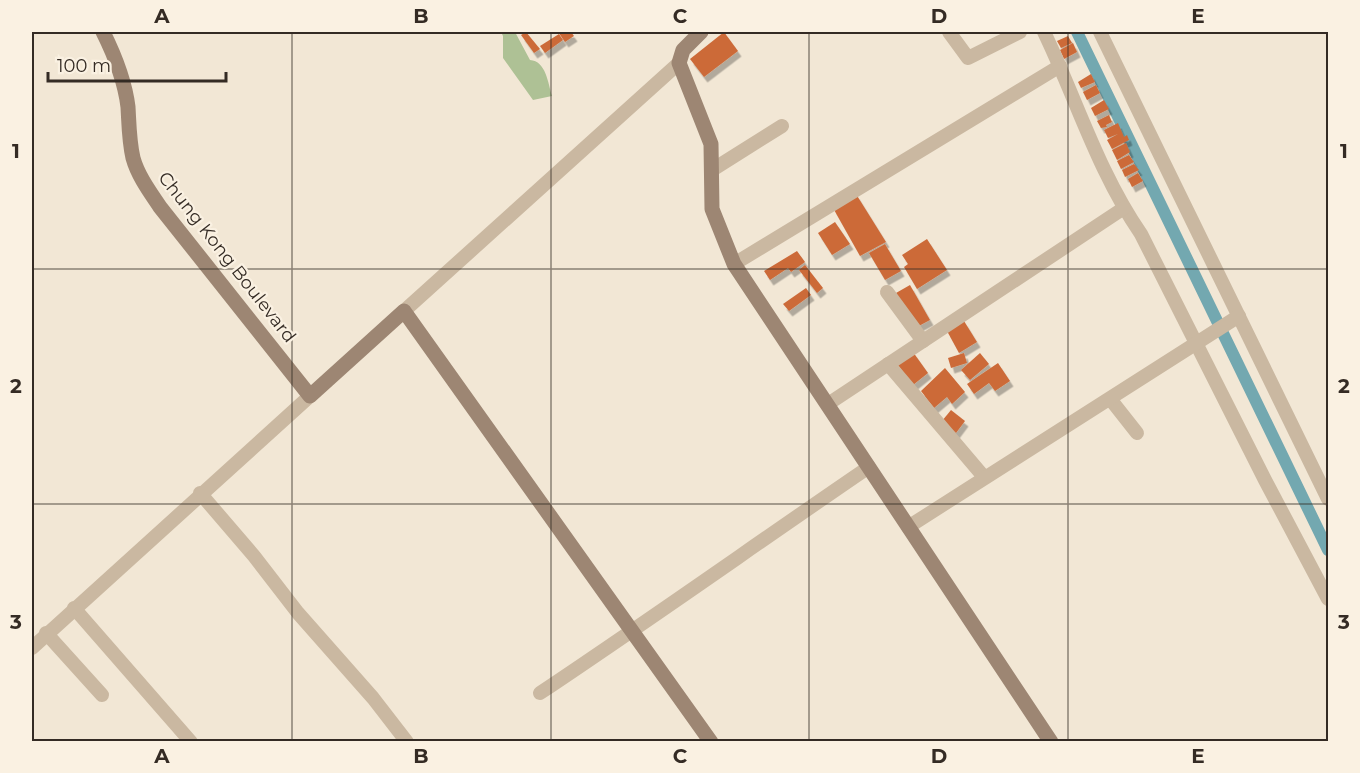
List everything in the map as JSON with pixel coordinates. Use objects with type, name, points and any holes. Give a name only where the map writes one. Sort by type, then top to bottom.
[{"type":"main road","name":"Chung Kong Boulevard","points":[[103,32],[121,76],[128,105],[129,131],[134,159],[144,183],[160,207],[310,396]]},
{"type":"main road","points":[[701,32],[683,50],[679,63],[711,144],[712,209],[734,264],[1051,741]]},
{"type":"main road","points":[[310,396],[404,311],[711,741]]},
{"type":"street","points":[[949,32],[968,58],[1020,32]]},
{"type":"street","points":[[1044,32],[1082,120],[1124,208],[1202,339],[1265,480],[1329,599]]},
{"type":"street","points":[[1100,32],[1234,319],[1329,499]]},
{"type":"street","points":[[404,311],[679,63]]},
{"type":"street","points":[[734,264],[1060,66]]},
{"type":"street","points":[[712,170],[782,126]]},
{"type":"street","points":[[828,404],[1124,208]]},
{"type":"street","points":[[888,292],[923,341]]},
{"type":"street","points":[[909,527],[958,497],[984,477],[1111,400],[1234,319]]},
{"type":"street","points":[[888,364],[984,477]]},
{"type":"street","points":[[32,648],[200,493],[310,396]]},
{"type":"street","points":[[1111,400],[1137,433]]},
{"type":"street","points":[[540,693],[869,467]]},
{"type":"street","points":[[200,493],[254,556],[297,614],[373,698],[407,741]]},
{"type":"street","points":[[74,608],[191,741]]},
{"type":"street","points":[[46,633],[102,695]]},
{"type":"green space","points":[[501,32],[515,32],[530,60],[540,64],[543,68],[552,96],[533,100],[503,58]]},
{"type":"building","points":[[526,32],[540,49],[534,53],[521,35]]},
{"type":"building","points":[[558,32],[571,32],[574,36],[565,42]]},
{"type":"building","points":[[724,32],[738,51],[704,77],[690,59]]},
{"type":"building","points":[[559,34],[563,40],[545,53],[540,46]]},
{"type":"building","points":[[1068,36],[1072,43],[1061,48],[1057,41]]},
{"type":"building","points":[[1073,43],[1077,52],[1064,59],[1060,50]]},
{"type":"building","points":[[1091,74],[1095,82],[1081,88],[1078,82]]},
{"type":"building","points":[[1096,85],[1100,93],[1087,100],[1083,92]]},
{"type":"building","points":[[1104,100],[1109,109],[1095,116],[1091,108]]},
{"type":"building","points":[[1109,115],[1112,122],[1106,125],[1107,127],[1101,128],[1097,121]]},
{"type":"building","points":[[1118,123],[1124,137],[1127,135],[1129,140],[1112,149],[1107,140],[1118,134],[1108,138],[1104,130]]},
{"type":"building","points":[[1126,143],[1130,152],[1117,160],[1112,150]]},
{"type":"building","points":[[1129,155],[1134,162],[1121,169],[1117,161]]},
{"type":"building","points":[[1134,164],[1139,170],[1125,177],[1122,170]]},
{"type":"building","points":[[1138,173],[1143,181],[1132,187],[1128,179]]},
{"type":"building","points":[[856,194],[886,242],[860,256],[833,208]]},
{"type":"building","points":[[835,222],[850,244],[832,255],[818,233]]},
{"type":"building","points":[[927,239],[947,270],[917,289],[904,267],[908,264],[902,255]]},
{"type":"building","points":[[885,244],[901,271],[885,280],[869,253]]},
{"type":"building","points":[[797,251],[805,262],[791,272],[788,268],[770,280],[764,271]]},
{"type":"building","points":[[805,265],[823,288],[817,293],[799,270]]},
{"type":"building","points":[[910,285],[930,320],[915,328],[896,293]]},
{"type":"building","points":[[806,288],[811,295],[789,311],[783,304]]},
{"type":"building","points":[[964,321],[977,342],[959,353],[947,331]]},
{"type":"building","points":[[913,352],[928,373],[913,385],[897,364]]},
{"type":"building","points":[[964,353],[967,363],[951,368],[948,358]]},
{"type":"building","points":[[980,353],[989,364],[970,380],[961,370]]},
{"type":"building","points":[[998,363],[1010,381],[995,391],[989,383],[974,394],[967,384]]},
{"type":"building","points":[[945,368],[965,392],[952,404],[947,397],[934,408],[921,391]]},
{"type":"building","points":[[951,410],[965,421],[956,433],[942,421]]},
{"type":"waterway","points":[[1077,32],[1328,550]]}]
